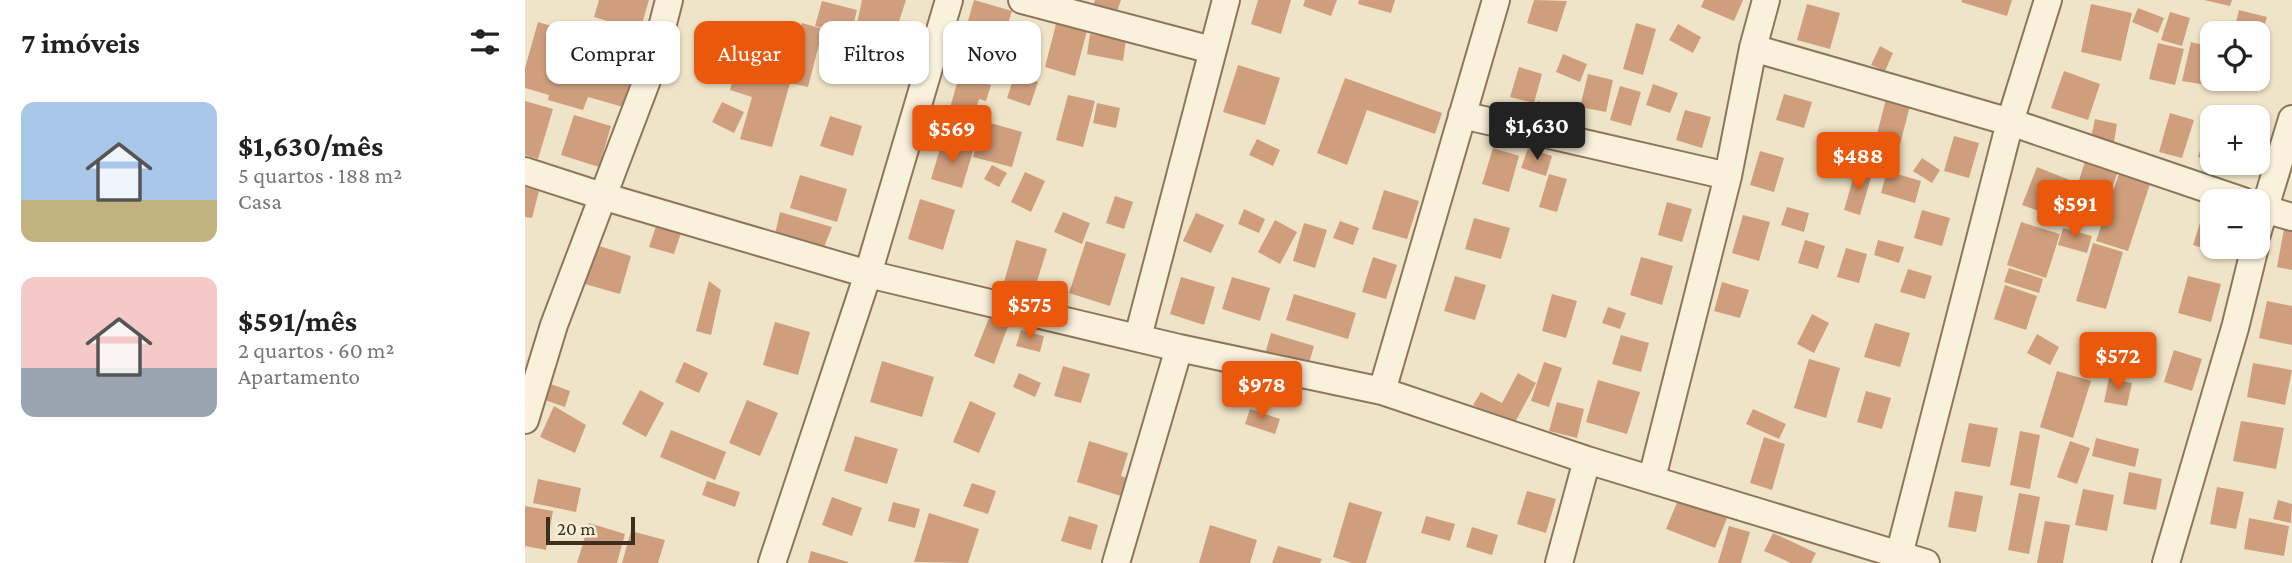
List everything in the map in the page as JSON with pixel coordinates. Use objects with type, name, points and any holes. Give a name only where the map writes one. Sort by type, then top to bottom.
[{"type":"street","points":[[525,419],[554,325],[652,67],[669,0]]},
{"type":"street","points":[[772,563],[868,274],[949,0]]},
{"type":"street","points":[[1022,0],[1212,50]]},
{"type":"street","points":[[1138,337],[1226,0]]},
{"type":"street","points":[[1382,391],[1496,0]]},
{"type":"street","points":[[1652,478],[1728,176],[1753,48],[1766,0]]},
{"type":"street","points":[[1898,559],[2010,122],[2048,0]]},
{"type":"street","points":[[1753,48],[2010,122],[2200,193]]},
{"type":"street","points":[[1462,116],[1728,176]]},
{"type":"street","points":[[2264,189],[2292,119]]},
{"type":"street","points":[[525,171],[868,274],[1179,348],[1382,391],[1587,460],[1652,478],[1898,559],[1926,563]]},
{"type":"street","points":[[2270,215],[2292,217]]},
{"type":"street","points":[[2166,563],[2235,328],[2252,259]]},
{"type":"street","points":[[1116,563],[1179,348]]},
{"type":"street","points":[[1559,563],[1587,460]]},
{"type":"building","points":[[599,0],[649,0],[643,21],[607,21],[594,17]]},
{"type":"building","points":[[862,0],[906,0],[899,21],[857,21]]},
{"type":"building","points":[[974,0],[1012,11],[1009,21],[968,21]]},
{"type":"building","points":[[1095,0],[1121,0],[1115,17],[1092,8]]},
{"type":"building","points":[[1258,0],[1291,0],[1281,34],[1251,24]]},
{"type":"building","points":[[1305,0],[1337,0],[1331,16],[1303,6]]},
{"type":"building","points":[[1359,0],[1395,0],[1391,13],[1358,4]]},
{"type":"building","points":[[1534,0],[1567,1],[1557,32],[1527,23]]},
{"type":"building","points":[[1704,0],[1743,0],[1734,21],[1701,7]]},
{"type":"building","points":[[2012,0],[2007,16],[1961,2]]},
{"type":"building","points":[[2204,0],[2232,0],[2230,6]]},
{"type":"building","points":[[822,1],[857,10],[854,21],[819,21],[819,27],[815,26]]},
{"type":"building","points":[[1807,4],[1840,13],[1830,49],[1797,40]]},
{"type":"building","points":[[2091,4],[2132,13],[2121,61],[2081,52]]},
{"type":"building","points":[[2138,8],[2164,18],[2158,33],[2132,22]]},
{"type":"building","points":[[2239,10],[2267,17],[2266,21],[2236,21]]},
{"type":"building","points":[[2170,12],[2190,18],[2182,46],[2161,40]]},
{"type":"building","points":[[1057,20],[1088,27],[1075,76],[1045,67]]},
{"type":"building","points":[[538,22],[546,24],[546,84],[634,84],[627,108],[588,97],[583,110],[548,100],[549,95],[525,88],[525,68]]},
{"type":"building","points":[[1636,23],[1656,29],[1643,75],[1623,69]]},
{"type":"building","points":[[805,24],[819,28],[819,44],[808,87],[794,84],[805,84]]},
{"type":"building","points":[[1678,24],[1701,37],[1693,53],[1669,40]]},
{"type":"building","points":[[1090,34],[1126,40],[1123,61],[1087,54]]},
{"type":"building","points":[[2191,42],[2200,44],[2200,84],[2182,81]]},
{"type":"building","points":[[2158,43],[2184,49],[2175,85],[2149,79]]},
{"type":"building","points":[[1880,46],[1893,53],[1885,71],[1871,65]]},
{"type":"building","points":[[1563,54],[1587,64],[1580,82],[1556,72]]},
{"type":"building","points":[[1238,65],[1280,78],[1265,125],[1223,112]]},
{"type":"building","points":[[1519,67],[1542,74],[1534,103],[1510,97]]},
{"type":"building","points":[[2064,71],[2100,84],[2088,120],[2051,108]]},
{"type":"building","points":[[1588,74],[1613,80],[1606,112],[1580,107]]},
{"type":"building","points":[[1345,78],[1442,113],[1435,134],[1367,110],[1347,165],[1317,153]]},
{"type":"building","points":[[732,84],[790,84],[772,147],[740,139],[752,97],[730,90]]},
{"type":"building","points":[[957,84],[991,85],[986,101],[979,99],[974,115],[950,108]]},
{"type":"building","points":[[1012,84],[1037,84],[1030,106],[1007,98]]},
{"type":"building","points":[[1653,84],[1678,93],[1670,113],[1646,105]]},
{"type":"building","points":[[1620,86],[1641,92],[1631,126],[1610,120]]},
{"type":"building","points":[[1784,94],[1812,102],[1804,128],[1776,120]]},
{"type":"building","points":[[1068,95],[1095,101],[1083,147],[1056,140]]},
{"type":"building","points":[[1886,99],[1910,106],[1900,144],[1876,138]]},
{"type":"building","points":[[525,101],[553,109],[538,159],[525,155]]},
{"type":"building","points":[[1538,101],[1568,112],[1560,135],[1529,124]]},
{"type":"building","points":[[722,102],[744,112],[734,133],[712,122]]},
{"type":"building","points":[[1097,103],[1120,108],[1116,128],[1093,123]]},
{"type":"building","points":[[1685,110],[1711,117],[1702,148],[1676,140]]},
{"type":"building","points":[[2170,113],[2194,120],[2182,158],[2159,152]]},
{"type":"building","points":[[574,115],[611,126],[599,167],[561,155]]},
{"type":"building","points":[[830,116],[862,126],[853,156],[820,146]]},
{"type":"building","points":[[2095,119],[2117,124],[2114,142],[2091,138]]},
{"type":"building","points":[[983,121],[1022,132],[1012,167],[973,157]]},
{"type":"building","points":[[1954,136],[1979,143],[1969,178],[1944,171]]},
{"type":"building","points":[[1257,139],[1280,150],[1273,166],[1249,155]]},
{"type":"building","points":[[942,142],[973,151],[962,188],[931,179]]},
{"type":"building","points":[[1493,148],[1519,156],[1509,192],[1482,184]]},
{"type":"building","points":[[1528,148],[1552,156],[1546,176],[1521,168]]},
{"type":"building","points":[[1760,151],[1784,158],[1774,192],[1750,185]]},
{"type":"building","points":[[1922,158],[1940,170],[1932,183],[1913,171]]},
{"type":"building","points":[[2085,161],[2118,171],[2110,194],[2078,184]]},
{"type":"building","points":[[992,165],[1007,173],[999,187],[984,179]]},
{"type":"building","points":[[2037,167],[2077,183],[2064,220],[2022,205]]},
{"type":"building","points":[[1856,169],[1872,174],[1860,215],[1844,210]]},
{"type":"building","points":[[1887,171],[1921,181],[1915,203],[1881,193]]},
{"type":"building","points":[[2120,171],[2151,181],[2128,251],[2096,241]]},
{"type":"building","points":[[1025,172],[1045,181],[1031,212],[1011,202]]},
{"type":"building","points":[[1549,174],[1567,179],[1557,212],[1539,207]]},
{"type":"building","points":[[800,175],[847,189],[837,222],[790,208]]},
{"type":"building","points":[[525,187],[539,191],[532,218],[525,217]]},
{"type":"building","points":[[1384,190],[1419,201],[1407,239],[1372,229]]},
{"type":"building","points":[[1115,196],[1133,202],[1124,229],[1106,223]]},
{"type":"building","points":[[920,199],[955,210],[943,250],[908,239]]},
{"type":"building","points":[[1667,202],[1692,209],[1682,242],[1658,235]]},
{"type":"building","points":[[1787,207],[1809,213],[1804,232],[1781,225]]},
{"type":"building","points":[[1244,209],[1265,219],[1259,233],[1238,224]]},
{"type":"building","points":[[1922,210],[1950,218],[1942,246],[1914,238]]},
{"type":"building","points":[[780,212],[832,227],[822,252],[775,234]]},
{"type":"building","points":[[1063,212],[1090,223],[1082,244],[1054,232]]},
{"type":"building","points":[[1196,213],[1224,225],[1211,253],[1183,241]]},
{"type":"building","points":[[1743,215],[1770,222],[1759,261],[1732,253]]},
{"type":"building","points":[[1474,218],[1510,228],[1501,259],[1465,249]]},
{"type":"building","points":[[1275,220],[1297,232],[1280,264],[1258,252]]},
{"type":"building","points":[[1340,221],[1359,228],[1353,245],[1333,238]]},
{"type":"building","points":[[2021,222],[2060,234],[2046,278],[2007,265]]},
{"type":"building","points":[[1304,223],[1327,230],[1315,268],[1293,261]]},
{"type":"building","points":[[2200,223],[2200,247],[2193,245]]},
{"type":"building","points":[[656,226],[681,233],[674,254],[649,247]]},
{"type":"building","points":[[2063,228],[2092,236],[2087,253],[2058,245]]},
{"type":"building","points":[[2284,229],[2292,231],[2292,270],[2277,267]]},
{"type":"building","points":[[1016,240],[1047,249],[1034,291],[1004,282]]},
{"type":"building","points":[[1805,240],[1825,246],[1818,269],[1798,263]]},
{"type":"building","points":[[1878,240],[1904,247],[1899,263],[1874,255]]},
{"type":"building","points":[[1086,241],[1126,254],[1110,306],[1069,293]]},
{"type":"building","points":[[2093,243],[2123,252],[2106,309],[2076,301]]},
{"type":"building","points":[[596,245],[631,256],[620,294],[585,284]]},
{"type":"building","points":[[1846,248],[1867,254],[1859,283],[1837,277]]},
{"type":"building","points":[[1373,257],[1397,265],[1386,299],[1362,292]]},
{"type":"building","points":[[1641,257],[1673,266],[1662,305],[1630,295]]},
{"type":"building","points":[[2009,268],[2043,279],[2039,293],[2004,282]]},
{"type":"building","points":[[1908,269],[1932,276],[1925,299],[1900,292]]},
{"type":"building","points":[[1455,276],[1486,285],[1475,320],[1444,311]]},
{"type":"building","points":[[2188,276],[2221,284],[2211,322],[2178,313]]},
{"type":"building","points":[[1181,277],[1215,287],[1204,325],[1170,314]]},
{"type":"building","points":[[1232,277],[1270,288],[1260,321],[1222,309]]},
{"type":"building","points":[[709,281],[721,290],[711,335],[696,331]]},
{"type":"building","points":[[1722,282],[1749,290],[1740,318],[1714,311]]},
{"type":"building","points":[[2005,285],[2037,296],[2026,330],[1994,319]]},
{"type":"building","points":[[1294,294],[1356,313],[1348,339],[1286,320]]},
{"type":"building","points":[[1552,294],[1577,301],[1566,338],[1542,331]]},
{"type":"building","points":[[2267,301],[2292,306],[2292,345],[2259,338]]},
{"type":"building","points":[[1608,307],[1626,313],[1620,329],[1602,323]]},
{"type":"building","points":[[1812,314],[1829,323],[1814,353],[1797,344]]},
{"type":"building","points":[[989,318],[1008,326],[994,364],[974,356]]},
{"type":"building","points":[[775,322],[810,332],[798,375],[763,365]]},
{"type":"building","points":[[1875,323],[1910,333],[1900,367],[1864,357]]},
{"type":"building","points":[[1021,330],[1044,336],[1040,352],[1016,346]]},
{"type":"building","points":[[1271,333],[1314,346],[1308,367],[1265,354]]},
{"type":"building","points":[[2037,334],[2059,347],[2050,365],[2027,353]]},
{"type":"building","points":[[1621,335],[1649,343],[1641,372],[1612,364]]},
{"type":"building","points":[[2174,350],[2202,359],[2192,391],[2164,382]]},
{"type":"building","points":[[1809,359],[1840,368],[1826,418],[1794,408]]},
{"type":"building","points":[[882,361],[934,377],[922,417],[870,402]]},
{"type":"building","points":[[684,362],[708,373],[699,393],[675,382]]},
{"type":"building","points":[[1544,362],[1562,368],[1549,407],[1531,401]]},
{"type":"building","points":[[2253,363],[2292,370],[2285,405],[2247,397]]},
{"type":"building","points":[[1063,366],[1090,374],[1081,403],[1054,396]]},
{"type":"building","points":[[2057,371],[2091,381],[2073,438],[2040,427]]},
{"type":"building","points":[[1019,373],[1041,383],[1035,397],[1013,387]]},
{"type":"building","points":[[1518,373],[1536,383],[1513,426],[1473,405],[1481,392],[1502,403]]},
{"type":"building","points":[[2109,378],[2132,383],[2127,406],[2104,402]]},
{"type":"building","points":[[1598,380],[1640,392],[1627,434],[1586,422]]},
{"type":"building","points":[[548,383],[570,391],[565,407],[542,399]]},
{"type":"building","points":[[640,390],[664,403],[646,437],[622,424]]},
{"type":"building","points":[[1866,391],[1891,398],[1882,429],[1857,422]]},
{"type":"building","points":[[747,400],[778,413],[760,456],[729,443]]},
{"type":"building","points":[[970,401],[996,413],[979,453],[953,442]]},
{"type":"building","points":[[1557,402],[1584,409],[1577,438],[1549,431]]},
{"type":"building","points":[[554,406],[586,425],[575,453],[540,437]]},
{"type":"building","points":[[1250,409],[1280,419],[1275,434],[1245,424]]},
{"type":"building","points":[[1753,409],[1786,424],[1779,439],[1746,424]]},
{"type":"building","points":[[2241,421],[2284,428],[2276,469],[2233,461]]},
{"type":"building","points":[[1969,423],[1998,428],[1990,467],[1961,462]]},
{"type":"building","points":[[671,430],[726,452],[715,480],[660,457]]},
{"type":"building","points":[[2020,431],[2040,435],[2030,489],[2010,485]]},
{"type":"building","points":[[855,436],[898,449],[887,484],[844,471]]},
{"type":"building","points":[[1764,437],[1785,444],[1772,490],[1750,483]]},
{"type":"building","points":[[2096,438],[2139,449],[2135,467],[2092,456]]},
{"type":"building","points":[[1089,441],[1128,453],[1121,476],[1127,478],[1121,496],[1077,482]]},
{"type":"building","points":[[2070,441],[2090,448],[2077,484],[2057,477]]},
{"type":"building","points":[[2129,472],[2162,479],[2156,510],[2123,504]]},
{"type":"building","points":[[538,479],[581,488],[576,512],[533,503]]},
{"type":"building","points":[[707,481],[740,492],[735,507],[702,495]]},
{"type":"building","points":[[972,483],[996,491],[988,514],[963,506]]},
{"type":"building","points":[[2217,487],[2244,492],[2236,529],[2210,524]]},
{"type":"building","points":[[2083,489],[2114,495],[2107,531],[2075,525]]},
{"type":"building","points":[[1527,491],[1556,499],[1546,533],[1517,524]]},
{"type":"building","points":[[1955,491],[1983,496],[1976,532],[1948,527]]},
{"type":"building","points":[[2019,493],[2040,497],[2029,554],[2008,550]]},
{"type":"building","points":[[832,497],[862,508],[852,536],[822,525]]},
{"type":"building","points":[[1678,500],[1727,518],[1715,548],[1666,529]]},
{"type":"building","points":[[2278,500],[2292,504],[2291,523],[2273,519]]},
{"type":"building","points":[[893,502],[920,509],[915,528],[888,521]]},
{"type":"building","points":[[1349,502],[1382,512],[1366,563],[1352,563],[1333,557]]},
{"type":"building","points":[[525,506],[553,511],[546,550],[525,546]]},
{"type":"building","points":[[929,513],[979,529],[968,563],[914,562]]},
{"type":"building","points":[[1069,516],[1098,525],[1091,550],[1061,541]]},
{"type":"building","points":[[1426,516],[1455,524],[1450,541],[1421,533]]},
{"type":"building","points":[[2249,518],[2289,526],[2284,556],[2244,549]]},
{"type":"building","points":[[2045,521],[2070,525],[2063,563],[2037,563]]},
{"type":"building","points":[[589,523],[625,534],[617,563],[577,563]]},
{"type":"building","points":[[1210,525],[1257,540],[1250,563],[1199,563]]},
{"type":"building","points":[[1729,526],[1750,532],[1741,563],[1718,563]]},
{"type":"building","points":[[1472,527],[1498,535],[1492,555],[1466,547]]},
{"type":"building","points":[[631,531],[665,540],[658,563],[622,563]]},
{"type":"building","points":[[1773,533],[1816,553],[1811,563],[1791,563],[1764,551]]},
{"type":"building","points":[[1278,546],[1322,559],[1320,563],[1272,563]]},
{"type":"building","points":[[811,551],[848,562],[848,563],[808,563]]}]
